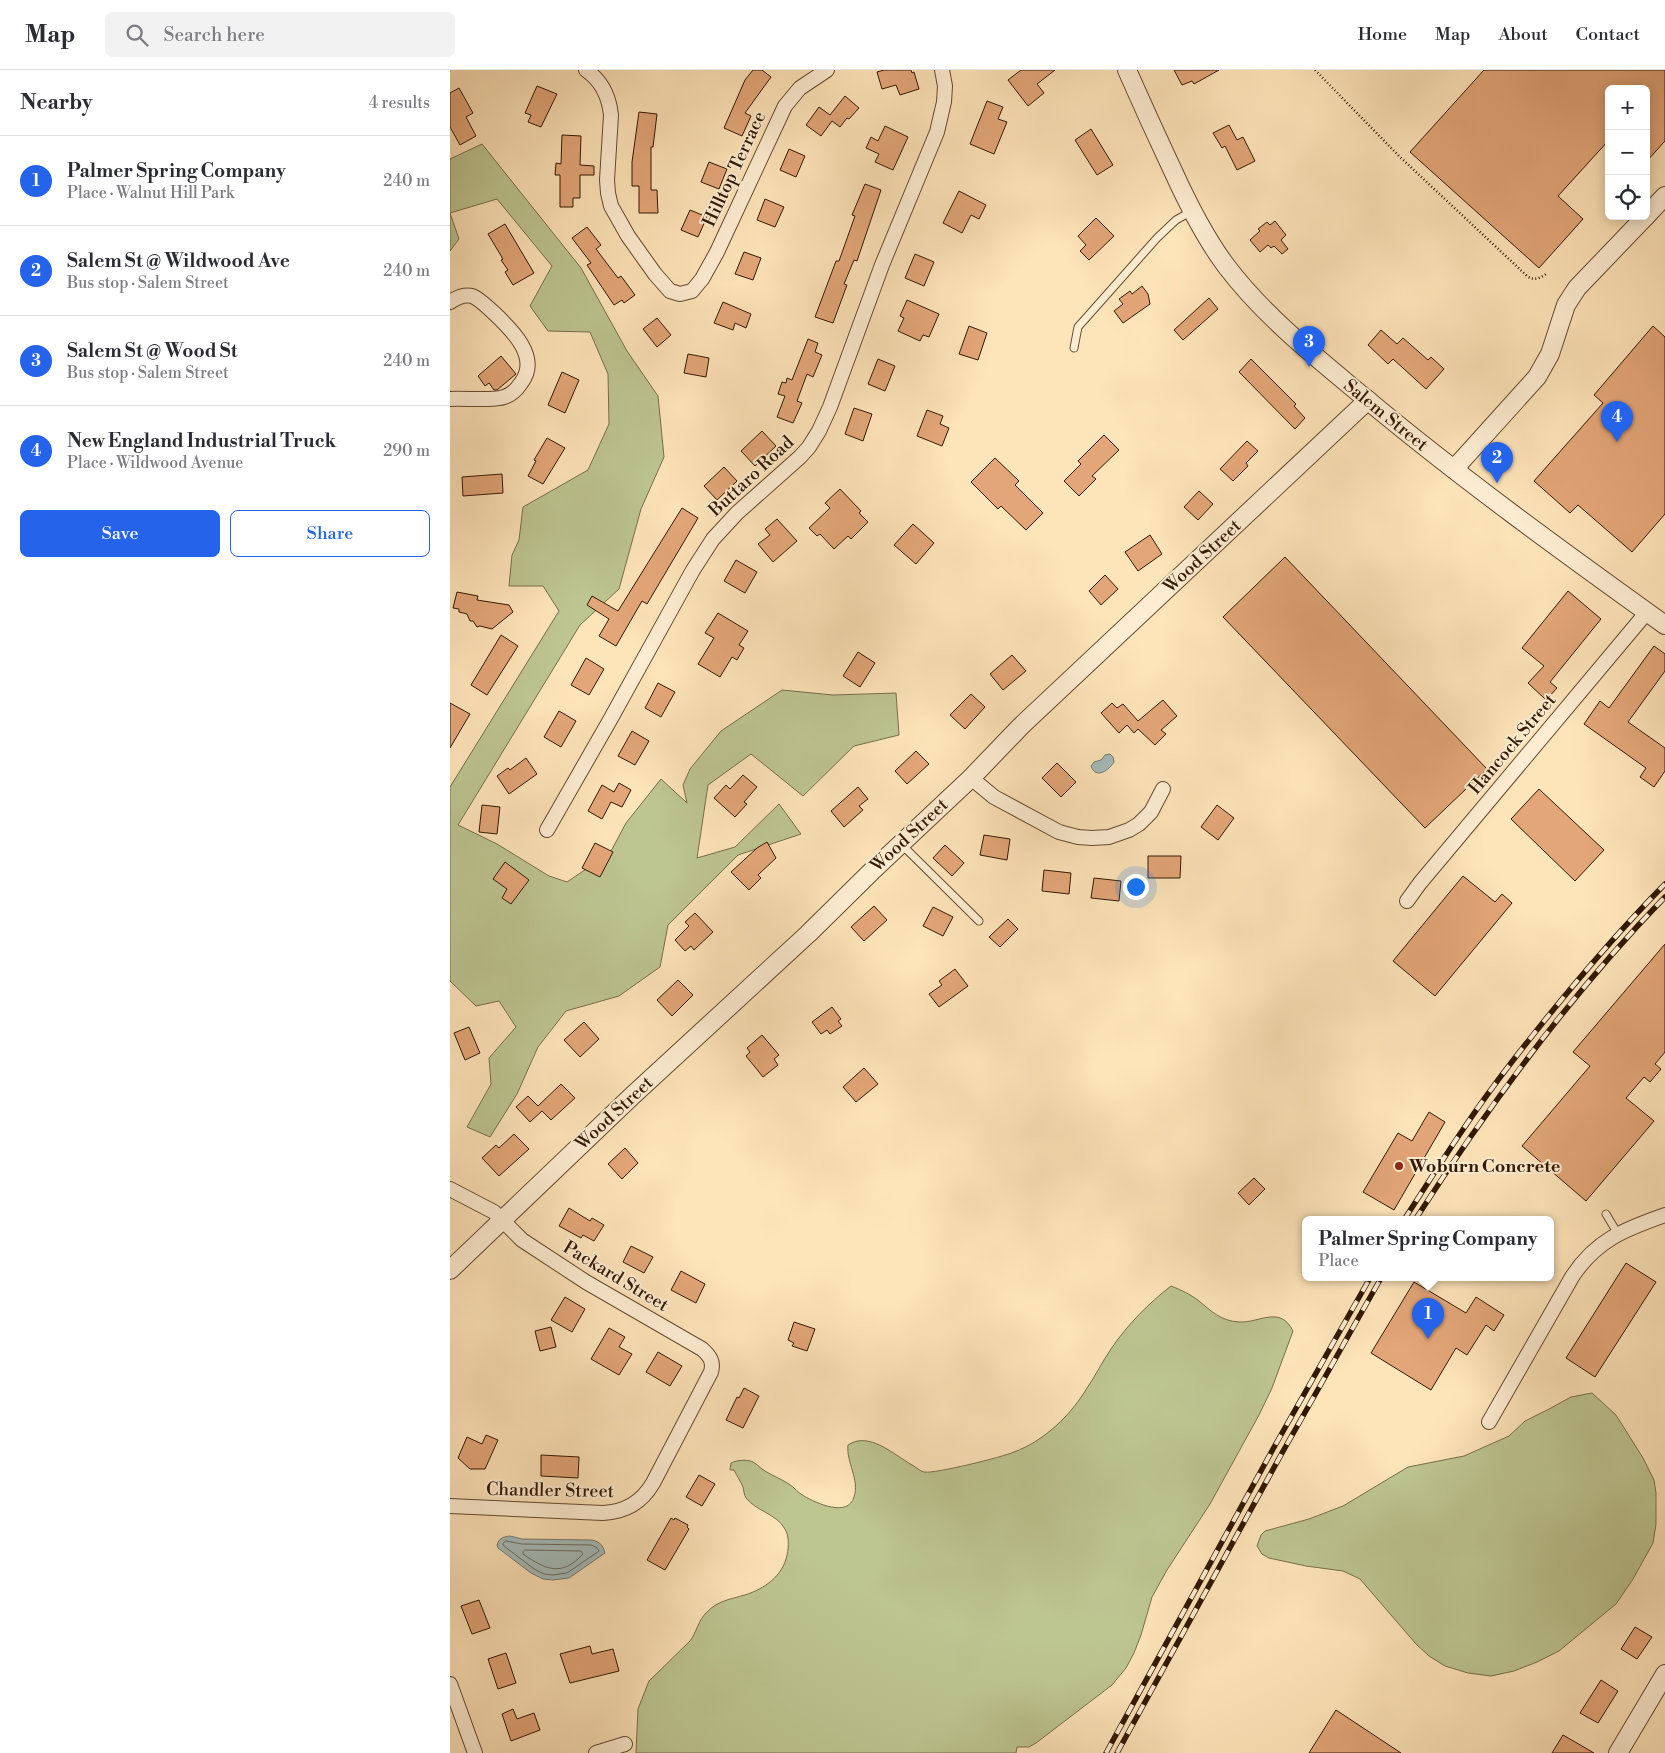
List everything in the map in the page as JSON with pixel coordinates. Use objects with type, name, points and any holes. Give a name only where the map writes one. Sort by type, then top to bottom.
[{"type":"street","name":"Hilltop Terrace","points":[[586,70],[599,82],[609,99],[610,130],[607,180],[611,206],[628,236],[664,285],[674,293],[687,294],[696,288],[717,252],[785,106],[800,88],[827,70]]},
{"type":"street","name":"Buttaro Road","points":[[547,830],[693,570],[713,539],[737,513],[800,457],[814,441],[830,407],[882,265],[937,132],[944,102],[945,86],[942,70]]},
{"type":"street","name":"Salem Street","points":[[1127,70],[1192,211],[1226,266],[1255,299],[1318,359],[1454,469],[1665,625]]},
{"type":"street","points":[[1650,212],[1665,196]]},
{"type":"street","points":[[1454,469],[1531,386],[1550,354],[1564,310],[1577,288],[1642,220]]},
{"type":"street","points":[[450,302],[465,296],[472,296],[480,300],[522,345],[526,352],[527,368],[523,382],[504,397],[450,399]]},
{"type":"street","name":"Wood Street","points":[[450,1270],[501,1219],[808,934],[971,778],[1020,726],[1368,400]]},
{"type":"street","name":"Hancock Street","points":[[1408,901],[1420,883],[1647,612]]},
{"type":"street","points":[[971,778],[994,797],[1059,832],[1078,837],[1092,838],[1108,837],[1129,830],[1139,824],[1151,812],[1163,789]]},
{"type":"street","name":"Packard Street","points":[[450,1189],[494,1212],[522,1240],[586,1282],[702,1349],[712,1362]]},
{"type":"street","points":[[1489,1422],[1576,1270],[1596,1248],[1618,1234],[1665,1215]]},
{"type":"street","name":"Chandler Street","points":[[450,1506],[603,1513],[629,1507],[646,1494],[653,1483],[711,1372],[712,1362]]},
{"type":"street","points":[[1618,1753],[1665,1674]]},
{"type":"street","points":[[450,1684],[474,1753]]},
{"type":"street","points":[[596,1753],[625,1744]]},
{"type":"lane","points":[[1074,348],[1078,327],[1157,238],[1176,220],[1192,211]]},
{"type":"lane","points":[[900,844],[980,921]]},
{"type":"lane","points":[[1606,1214],[1618,1234]]},
{"type":"path","points":[[1314,70],[1372,130],[1526,275],[1534,279],[1546,274]]},
{"type":"green space","points":[[482,144],[581,268],[627,351],[658,396],[664,457],[641,509],[619,589],[580,625],[458,825],[497,844],[549,876],[567,882],[610,853],[626,823],[661,779],[687,803],[683,785],[690,769],[721,731],[782,690],[833,695],[896,693],[899,735],[854,746],[803,796],[751,754],[708,785],[697,858],[735,847],[779,804],[801,834],[738,855],[668,925],[660,967],[619,996],[566,1011],[538,1047],[517,1094],[490,1137],[467,1127],[491,1084],[489,1058],[516,1027],[499,1001],[476,1006],[450,981],[450,787],[559,611],[543,586],[509,586],[512,555],[519,540],[523,507],[588,470],[609,424],[608,374],[590,332],[548,331],[530,306],[552,266],[497,199],[450,213],[450,159]]},
{"type":"green space","points":[[450,213],[459,239],[450,251]]},
{"type":"green space","points":[[1171,1286],[1192,1296],[1217,1315],[1227,1320],[1247,1322],[1276,1317],[1288,1323],[1293,1331],[1272,1388],[1259,1415],[1210,1504],[1167,1570],[1152,1597],[1134,1653],[1126,1668],[1112,1685],[1036,1743],[1029,1747],[1017,1747],[1016,1753],[636,1753],[638,1709],[649,1681],[690,1641],[704,1615],[711,1608],[766,1585],[772,1581],[785,1563],[788,1545],[785,1529],[772,1516],[746,1498],[743,1487],[734,1470],[730,1470],[731,1463],[742,1460],[753,1462],[809,1499],[839,1508],[851,1503],[854,1497],[855,1484],[848,1445],[856,1441],[872,1442],[881,1446],[925,1472],[969,1465],[1014,1452],[1036,1441],[1065,1417],[1080,1398],[1124,1331]]},
{"type":"green space","points":[[1592,1393],[1616,1415],[1643,1458],[1654,1480],[1656,1524],[1653,1543],[1633,1579],[1616,1604],[1559,1651],[1537,1662],[1514,1671],[1491,1676],[1468,1673],[1445,1666],[1429,1656],[1416,1644],[1360,1579],[1343,1571],[1269,1558],[1262,1554],[1257,1546],[1261,1535],[1265,1531],[1309,1519],[1343,1506],[1408,1467],[1464,1456],[1509,1436],[1525,1421],[1571,1397]]},
{"type":"water","points":[[1110,754],[1114,762],[1109,768],[1099,773],[1093,770],[1091,766],[1094,762]]},
{"type":"water","points":[[510,1536],[522,1539],[592,1540],[601,1544],[605,1553],[569,1578],[543,1579],[531,1573],[498,1548],[497,1545],[500,1539]]},
{"type":"building","points":[[753,70],[762,70],[771,77],[745,113],[751,116],[742,136],[724,128],[745,80]]},
{"type":"building","points":[[884,70],[911,70],[912,73],[914,72],[919,89],[900,95],[896,85],[882,89],[877,72]]},
{"type":"building","points":[[1021,70],[1055,70],[1037,84],[1044,93],[1028,106],[1008,80]]},
{"type":"building","points":[[1174,70],[1219,70],[1194,84],[1192,81],[1182,85]]},
{"type":"building","points":[[1484,70],[1665,70],[1665,141],[1650,158],[1650,85],[1605,85],[1605,144],[1558,196],[1583,219],[1539,268],[1410,152]]},
{"type":"building","points":[[537,86],[557,94],[541,127],[528,122],[531,115],[525,113]]},
{"type":"building","points":[[459,88],[473,113],[466,117],[476,136],[460,145],[450,127],[450,93]]},
{"type":"building","points":[[845,96],[859,108],[840,127],[832,121],[821,136],[806,125],[819,107],[830,115]]},
{"type":"building","points":[[987,101],[1003,107],[998,119],[1007,122],[994,154],[970,144]]},
{"type":"building","points":[[639,112],[657,114],[653,147],[651,147],[651,190],[657,190],[658,213],[639,213],[639,186],[632,186],[632,162]]},
{"type":"building","points":[[1229,125],[1237,140],[1243,137],[1255,161],[1237,170],[1225,146],[1222,148],[1213,133]]},
{"type":"building","points":[[885,126],[908,137],[893,170],[875,162],[879,154],[866,148],[871,137],[878,141]]},
{"type":"building","points":[[1091,129],[1113,165],[1097,175],[1075,140]]},
{"type":"building","points":[[562,135],[581,136],[580,165],[594,166],[594,175],[580,175],[580,198],[573,198],[573,207],[560,207],[560,175],[555,175],[556,163],[561,164]]},
{"type":"building","points":[[789,149],[805,156],[796,177],[780,170]]},
{"type":"building","points":[[709,162],[727,169],[719,189],[701,182]]},
{"type":"building","points":[[865,184],[881,190],[857,261],[854,260],[844,284],[847,285],[833,323],[815,317],[836,261],[839,261],[855,216],[852,215]]},
{"type":"building","points":[[959,191],[986,205],[979,219],[971,215],[962,233],[943,223]]},
{"type":"building","points":[[765,199],[784,207],[775,227],[757,220]]},
{"type":"building","points":[[690,210],[707,217],[698,237],[681,230]]},
{"type":"building","points":[[1096,218],[1114,236],[1089,260],[1080,251],[1086,245],[1078,236]]},
{"type":"building","points":[[1275,221],[1286,235],[1281,240],[1288,249],[1282,254],[1274,246],[1271,248],[1268,245],[1260,252],[1250,240],[1260,231],[1258,229],[1267,222],[1270,225]]},
{"type":"building","points":[[505,224],[534,273],[513,285],[505,272],[508,270],[501,260],[503,259],[488,234]]},
{"type":"building","points":[[587,227],[601,245],[596,249],[618,278],[621,276],[635,295],[624,303],[622,300],[614,305],[587,265],[591,263],[572,238]]},
{"type":"building","points":[[744,252],[761,258],[753,280],[735,274]]},
{"type":"building","points":[[915,254],[934,262],[924,286],[905,278]]},
{"type":"building","points":[[1142,286],[1148,294],[1150,304],[1123,323],[1114,311],[1123,304],[1119,299],[1130,291],[1132,294]]},
{"type":"building","points":[[1209,298],[1218,309],[1183,340],[1174,330]]},
{"type":"building","points":[[907,300],[939,314],[929,337],[923,335],[920,341],[898,331],[904,318],[900,316]]},
{"type":"building","points":[[723,302],[751,314],[746,328],[735,323],[733,330],[714,323]]},
{"type":"building","points":[[657,318],[671,335],[657,347],[643,329]]},
{"type":"building","points":[[969,326],[987,333],[978,360],[959,354]]},
{"type":"building","points":[[1653,326],[1665,337],[1665,514],[1632,552],[1578,505],[1570,513],[1534,481],[1603,403],[1594,395]]},
{"type":"building","points":[[1381,330],[1397,344],[1403,338],[1428,360],[1431,357],[1444,369],[1426,389],[1393,359],[1388,364],[1368,345]]},
{"type":"building","points":[[808,339],[818,343],[815,352],[822,355],[813,377],[807,374],[797,401],[802,403],[793,423],[777,417],[785,396],[778,394],[782,382],[786,383],[787,378],[792,380]]},
{"type":"building","points":[[688,354],[709,358],[706,377],[684,373]]},
{"type":"building","points":[[501,356],[516,374],[497,390],[494,390],[489,383],[485,386],[478,376]]},
{"type":"building","points":[[878,359],[895,366],[885,391],[868,384]]},
{"type":"building","points":[[1251,359],[1296,404],[1294,406],[1305,418],[1295,429],[1239,372]]},
{"type":"building","points":[[562,372],[579,380],[565,413],[548,405]]},
{"type":"building","points":[[854,408],[872,414],[863,441],[845,434]]},
{"type":"building","points":[[927,410],[943,416],[940,424],[949,428],[942,446],[917,436]]},
{"type":"building","points":[[762,431],[776,446],[755,466],[741,451]]},
{"type":"building","points":[[1104,435],[1119,450],[1092,476],[1096,479],[1079,496],[1064,481],[1081,464],[1078,461]]},
{"type":"building","points":[[547,438],[565,448],[543,484],[528,476],[536,461],[534,460]]},
{"type":"building","points":[[1247,441],[1258,451],[1246,463],[1248,466],[1233,481],[1220,469]]},
{"type":"building","points":[[995,458],[1019,481],[1015,485],[1043,513],[1026,530],[1001,506],[998,509],[971,482]]},
{"type":"building","points":[[724,467],[737,481],[717,500],[704,486]]},
{"type":"building","points":[[502,474],[503,493],[463,496],[462,477]]},
{"type":"building","points":[[840,489],[861,511],[859,513],[868,522],[851,539],[848,536],[834,549],[820,534],[817,536],[809,528],[830,508],[825,503]]},
{"type":"building","points":[[1199,491],[1213,504],[1198,520],[1184,507]]},
{"type":"building","points":[[682,508],[698,518],[647,604],[642,601],[616,646],[599,636],[609,619],[587,605],[592,596],[618,611]]},
{"type":"building","points":[[777,519],[797,541],[773,562],[758,544],[770,535],[765,529]]},
{"type":"building","points":[[913,524],[934,543],[916,564],[894,545]]},
{"type":"building","points":[[1150,535],[1162,554],[1138,571],[1125,552]]},
{"type":"building","points":[[1285,557],[1487,769],[1425,828],[1223,617]]},
{"type":"building","points":[[736,560],[757,572],[745,593],[724,581]]},
{"type":"building","points":[[1105,575],[1118,589],[1101,605],[1089,591]]},
{"type":"building","points":[[1568,591],[1601,619],[1550,682],[1557,688],[1546,700],[1528,683],[1544,666],[1522,648]]},
{"type":"building","points":[[457,592],[478,596],[477,600],[509,605],[513,612],[492,629],[477,627],[473,621],[470,621],[467,614],[453,608]]},
{"type":"building","points":[[718,613],[748,631],[739,645],[744,648],[737,660],[732,657],[720,677],[698,664],[714,638],[705,633]]},
{"type":"building","points":[[501,635],[518,646],[487,695],[471,685]]},
{"type":"building","points":[[1654,646],[1665,654],[1665,671],[1628,722],[1665,748],[1665,771],[1654,787],[1640,777],[1646,768],[1584,724],[1600,701],[1609,708]]},
{"type":"building","points":[[858,652],[875,663],[860,687],[843,676]]},
{"type":"building","points":[[1012,655],[1026,671],[1003,690],[990,674]]},
{"type":"building","points":[[586,658],[604,669],[589,695],[571,685]]},
{"type":"building","points":[[658,683],[675,692],[661,717],[645,708]]},
{"type":"building","points":[[971,694],[985,707],[965,729],[950,715]]},
{"type":"building","points":[[1163,700],[1177,716],[1161,730],[1166,734],[1155,745],[1138,729],[1134,733],[1127,725],[1119,733],[1101,713],[1112,703],[1117,708],[1123,704],[1138,721]]},
{"type":"building","points":[[450,703],[470,714],[450,748]]},
{"type":"building","points":[[559,711],[576,721],[561,747],[544,737]]},
{"type":"building","points":[[632,731],[649,741],[635,765],[618,756]]},
{"type":"building","points":[[916,751],[929,764],[907,784],[895,771]]},
{"type":"building","points":[[526,758],[537,774],[509,794],[497,776],[508,768],[510,770]]},
{"type":"building","points":[[1057,763],[1076,782],[1061,797],[1042,778]]},
{"type":"building","points":[[743,775],[757,787],[744,802],[747,804],[735,817],[714,798],[726,785],[730,789]]},
{"type":"building","points":[[619,783],[631,790],[622,807],[611,802],[602,819],[588,811],[602,785],[614,792]]},
{"type":"building","points":[[858,787],[868,799],[859,806],[863,810],[844,827],[831,811]]},
{"type":"building","points":[[1539,789],[1604,850],[1575,881],[1511,819]]},
{"type":"building","points":[[482,805],[500,807],[497,834],[479,832]]},
{"type":"building","points":[[1217,805],[1234,818],[1218,840],[1201,827]]},
{"type":"building","points":[[984,835],[1010,839],[1007,860],[980,855]]},
{"type":"building","points":[[767,842],[776,858],[758,875],[761,878],[749,890],[731,872],[757,848]]},
{"type":"building","points":[[595,843],[613,852],[600,877],[582,868]]},
{"type":"building","points":[[945,845],[964,863],[952,876],[933,858]]},
{"type":"building","points":[[1148,856],[1181,856],[1180,878],[1148,878]]},
{"type":"building","points":[[505,862],[529,880],[511,904],[502,898],[507,889],[493,879]]},
{"type":"building","points":[[1044,870],[1071,873],[1069,894],[1042,891]]},
{"type":"building","points":[[1463,876],[1495,902],[1502,894],[1512,903],[1435,996],[1393,961]]},
{"type":"building","points":[[1094,878],[1121,881],[1119,901],[1091,898]]},
{"type":"building","points":[[874,906],[887,920],[864,941],[851,927]]},
{"type":"building","points":[[933,907],[953,917],[943,936],[923,926]]},
{"type":"building","points":[[695,913],[713,932],[694,950],[691,946],[685,951],[675,940],[689,926],[685,922]]},
{"type":"building","points":[[1008,919],[1018,929],[1000,947],[989,937]]},
{"type":"building","points":[[1665,944],[1665,1052],[1655,1064],[1661,1069],[1650,1082],[1644,1077],[1626,1098],[1654,1121],[1586,1201],[1522,1146],[1590,1066],[1573,1052]]},
{"type":"building","points":[[955,969],[968,986],[939,1007],[929,994],[942,985],[939,981]]},
{"type":"building","points":[[678,980],[693,995],[672,1016],[657,1000]]},
{"type":"building","points":[[832,1007],[841,1019],[838,1021],[842,1026],[830,1034],[827,1030],[821,1034],[812,1022]]},
{"type":"building","points":[[584,1022],[599,1039],[580,1057],[564,1040]]},
{"type":"building","points":[[469,1027],[480,1053],[465,1060],[454,1033]]},
{"type":"building","points":[[762,1035],[779,1055],[774,1059],[778,1065],[763,1077],[746,1056],[750,1052],[747,1048]]},
{"type":"building","points":[[864,1068],[878,1084],[856,1102],[843,1087]]},
{"type":"building","points":[[561,1084],[575,1098],[551,1120],[542,1111],[530,1122],[516,1107],[528,1096],[538,1106]]},
{"type":"building","name":"Woburn Concrete","points":[[1429,1112],[1445,1122],[1394,1210],[1363,1192],[1398,1133],[1412,1141]]},
{"type":"building","points":[[514,1134],[529,1149],[499,1176],[482,1158],[496,1145],[499,1148]]},
{"type":"building","points":[[625,1148],[638,1163],[622,1179],[608,1164]]},
{"type":"building","points":[[1254,1178],[1265,1189],[1249,1205],[1238,1193]]},
{"type":"building","points":[[569,1208],[590,1221],[592,1218],[604,1225],[594,1241],[583,1235],[581,1238],[559,1226]]},
{"type":"building","points":[[631,1246],[653,1257],[644,1273],[623,1262]]},
{"type":"building","points":[[1626,1263],[1656,1282],[1595,1377],[1566,1358]]},
{"type":"building","points":[[681,1271],[705,1284],[696,1303],[671,1290]]},
{"type":"building","points":[[1414,1282],[1466,1313],[1476,1297],[1504,1315],[1494,1331],[1486,1325],[1467,1355],[1456,1348],[1431,1390],[1371,1353]]},
{"type":"building","points":[[565,1297],[585,1309],[572,1332],[551,1320]]},
{"type":"building","points":[[794,1322],[815,1329],[807,1351],[792,1346],[794,1343],[788,1340]]},
{"type":"building","points":[[551,1327],[556,1347],[540,1351],[535,1331]]},
{"type":"building","points":[[609,1328],[625,1337],[619,1347],[632,1354],[619,1375],[591,1359]]},
{"type":"building","points":[[658,1352],[682,1366],[670,1386],[646,1372]]},
{"type":"building","points":[[744,1388],[759,1396],[743,1428],[726,1420],[737,1397],[739,1398]]},
{"type":"building","points":[[486,1435],[498,1440],[485,1469],[470,1469],[458,1458],[467,1437],[482,1444]]},
{"type":"building","points":[[541,1455],[579,1457],[578,1478],[541,1476]]},
{"type":"building","points":[[699,1475],[715,1484],[702,1506],[686,1497]]},
{"type":"building","points":[[671,1518],[674,1520],[675,1518],[688,1525],[689,1529],[665,1570],[647,1560]]},
{"type":"building","points":[[479,1600],[490,1628],[472,1634],[461,1606]]},
{"type":"building","points":[[1635,1627],[1652,1637],[1637,1659],[1621,1649]]},
{"type":"building","points":[[590,1646],[592,1654],[613,1649],[619,1671],[570,1683],[560,1654]]},
{"type":"building","points":[[506,1653],[516,1683],[498,1689],[488,1659]]},
{"type":"building","points":[[1601,1680],[1618,1691],[1598,1723],[1580,1713]]},
{"type":"building","points":[[513,1709],[517,1719],[534,1713],[540,1730],[511,1741],[502,1714]]},
{"type":"building","points":[[1336,1710],[1401,1753],[1309,1753]]},
{"type":"building","points":[[1563,1735],[1594,1753],[1552,1753]]},
{"type":"railway","points":[[1407,1216],[1469,1121],[1511,1063],[1585,971],[1665,884]]},
{"type":"railway","points":[[1418,1216],[1472,1135],[1532,1052],[1596,973],[1665,897]]},
{"type":"railway","points":[[1106,1753],[1273,1449],[1368,1281]]},
{"type":"railway","points":[[1117,1753],[1282,1453],[1379,1281]]},
{"type":"place","name":"Salem St @ Wood St","points":[[1309,367]]},
{"type":"place","name":"New England Industrial Truck","points":[[1617,442]]},
{"type":"place","name":"Salem St @ Wildwood Ave","points":[[1497,483]]},
{"type":"place","name":"Woburn Concrete","points":[[1399,1166]]},
{"type":"place","name":"Palmer Spring Company","points":[[1428,1339]]}]
